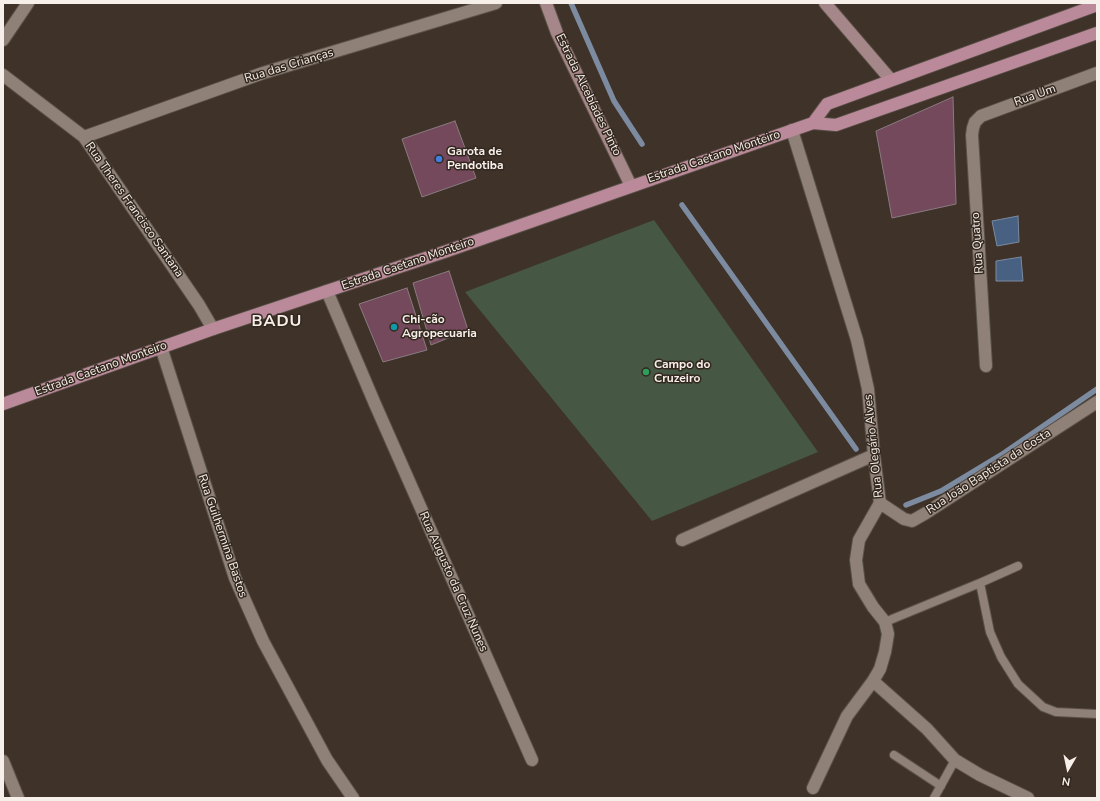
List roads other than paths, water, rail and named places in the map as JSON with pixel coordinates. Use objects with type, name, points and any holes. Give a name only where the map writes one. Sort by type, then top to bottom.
[{"type":"main road","points":[[813,123],[827,104],[1097,5]]},
{"type":"main road","name":"Estrada Caetano Monteiro","points":[[3,404],[161,347],[792,130],[813,123],[836,125],[1097,33]]},
{"type":"street","points":[[3,40],[28,3]]},
{"type":"street","name":"Rua das Crianças","points":[[84,137],[264,72],[496,3]]},
{"type":"street","name":"Estrada Alcebíades Pinto","points":[[546,3],[558,33],[631,186]]},
{"type":"street","points":[[825,3],[891,80]]},
{"type":"street","name":"Rua Um","points":[[975,122],[981,116],[1097,73]]},
{"type":"street","name":"Rua Theres Francisco Santana","points":[[3,74],[84,137],[199,305],[213,329]]},
{"type":"street","name":"Rua Quatro","points":[[975,122],[972,135],[986,366]]},
{"type":"street","name":"Rua Olegário Alves","points":[[792,130],[857,340],[868,389],[880,503],[859,540],[856,560],[858,584],[885,622]]},
{"type":"street","name":"Rua Augusto da Cruz Nunes","points":[[327,291],[375,404],[532,760]]},
{"type":"street","name":"Rua Guilhermina Bastos","points":[[161,347],[235,578],[263,641],[328,760],[353,798]]},
{"type":"street","name":"Rua João Baptista da Costa","points":[[880,503],[904,519],[912,521],[1097,402]]},
{"type":"street","points":[[682,540],[874,454]]},
{"type":"street","points":[[813,788],[847,716],[880,669],[888,634],[885,622]]},
{"type":"street","points":[[873,681],[927,729],[956,760],[980,775],[1028,798]]},
{"type":"street","points":[[3,761],[18,798]]},
{"type":"lane","points":[[885,622],[1018,566]]},
{"type":"lane","points":[[980,583],[990,632],[1001,657],[1018,684],[1043,708],[1056,712],[1097,714]]},
{"type":"lane","points":[[894,755],[941,786]]},
{"type":"lane","points":[[934,798],[956,760]]},
{"type":"water","points":[[1018,216],[1019,242],[997,246],[992,221]]},
{"type":"water","points":[[1021,257],[1023,281],[996,281],[996,261]]},
{"type":"waterway","points":[[571,3],[614,101],[642,144]]},
{"type":"waterway","points":[[682,205],[856,449]]},
{"type":"waterway","points":[[906,505],[941,491],[1004,453],[1097,389]]},
{"type":"place","name":"Garota de Pendotiba","points":[[439,159]]},
{"type":"place","name":"Chi-cão Agropecuaria","points":[[394,327]]},
{"type":"place","name":"Campo do Cruzeiro","points":[[646,372]]},
{"type":"district","name":"BADU","points":[[277,322]]}]
